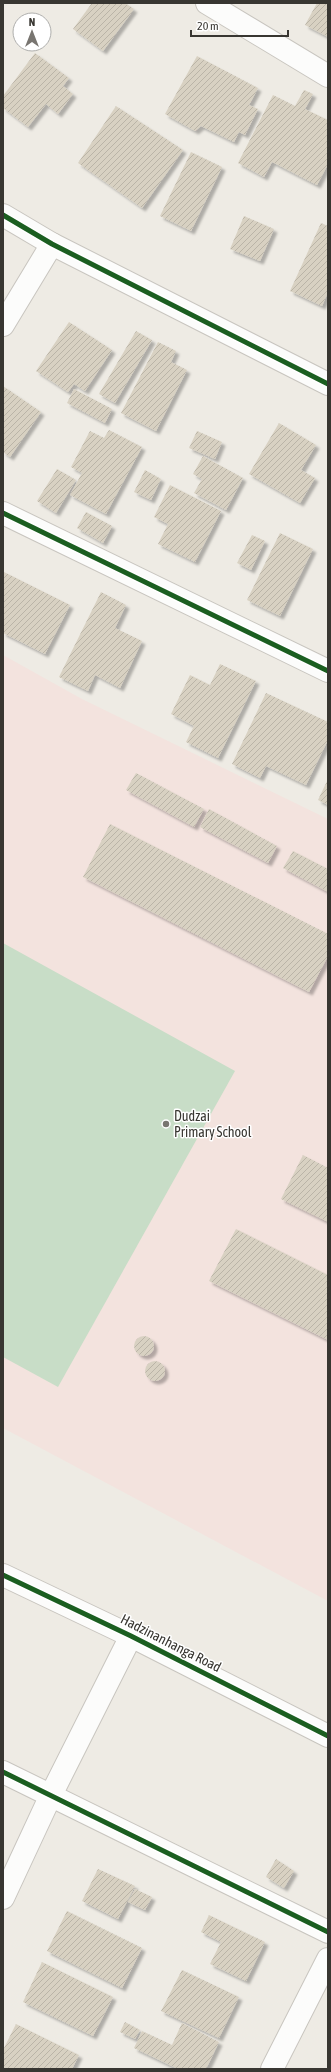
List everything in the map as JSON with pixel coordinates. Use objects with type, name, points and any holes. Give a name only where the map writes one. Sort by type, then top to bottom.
[{"type":"street","points":[[207,3],[328,76]]},
{"type":"street","points":[[3,215],[52,244],[328,384]]},
{"type":"street","points":[[3,325],[52,244]]},
{"type":"street","points":[[3,513],[328,671]]},
{"type":"street","name":"Hadzinanhanga Road","points":[[3,1575],[130,1636],[328,1736]]},
{"type":"street","points":[[3,1898],[51,1795],[130,1636]]},
{"type":"street","points":[[3,1772],[328,1932]]},
{"type":"street","points":[[272,2069],[328,1959]]},
{"type":"shaded area","name":"Dudzai Primary School","points":[[3,655],[82,699],[328,819],[328,1601],[3,1428]]},
{"type":"green space","points":[[3,943],[235,1071],[58,1387],[3,1357]]},
{"type":"building","points":[[92,3],[125,3],[134,9],[103,51],[73,29]]},
{"type":"building","points":[[317,3],[328,3],[328,37],[305,25]]},
{"type":"building","points":[[35,53],[69,78],[63,86],[73,94],[58,114],[46,104],[28,127],[3,108],[3,96]]},
{"type":"building","points":[[197,56],[258,88],[249,105],[258,109],[245,135],[239,132],[234,142],[201,126],[195,131],[165,114]]},
{"type":"building","points":[[304,90],[313,94],[305,109],[328,120],[328,164],[317,185],[272,162],[264,177],[238,163],[273,95],[295,106]]},
{"type":"building","points":[[116,106],[183,150],[142,208],[78,163]]},
{"type":"building","points":[[191,152],[222,167],[191,231],[160,216]]},
{"type":"building","points":[[244,216],[274,229],[260,261],[230,249]]},
{"type":"building","points":[[321,223],[328,226],[328,292],[322,306],[290,291]]},
{"type":"building","points":[[69,322],[112,350],[85,391],[74,384],[68,392],[36,371]]},
{"type":"building","points":[[136,331],[152,340],[115,403],[99,394]]},
{"type":"building","points":[[158,342],[176,351],[171,362],[187,370],[156,431],[121,413]]},
{"type":"building","points":[[3,386],[41,412],[10,457],[3,452]]},
{"type":"building","points":[[74,389],[112,409],[105,423],[67,403]]},
{"type":"building","points":[[279,423],[316,445],[301,470],[315,478],[300,503],[249,474]]},
{"type":"building","points":[[109,430],[142,447],[106,514],[70,495],[82,473],[71,467],[90,431],[104,438]]},
{"type":"building","points":[[197,431],[222,442],[215,459],[189,448]]},
{"type":"building","points":[[203,456],[243,478],[226,510],[194,493],[202,479],[193,474]]},
{"type":"building","points":[[57,469],[76,480],[56,513],[37,501]]},
{"type":"building","points":[[145,470],[161,479],[151,500],[134,492]]},
{"type":"building","points":[[170,485],[221,511],[195,562],[158,544],[168,524],[154,517]]},
{"type":"building","points":[[86,512],[112,526],[103,543],[77,528]]},
{"type":"building","points":[[280,533],[313,549],[280,616],[247,600]]},
{"type":"building","points":[[252,535],[265,541],[251,570],[237,563]]},
{"type":"building","points":[[4,572],[70,605],[45,654],[3,633]]},
{"type":"building","points":[[101,592],[126,605],[115,628],[142,641],[120,688],[95,675],[88,691],[59,677]]},
{"type":"building","points":[[220,664],[256,681],[218,758],[186,742],[194,726],[171,714],[190,675],[210,685]]},
{"type":"building","points":[[266,693],[328,722],[328,740],[306,785],[266,766],[260,778],[232,764]]},
{"type":"building","points":[[136,773],[204,809],[194,827],[126,790]]},
{"type":"building","points":[[328,779],[328,805],[318,800]]},
{"type":"building","points":[[209,809],[277,846],[268,863],[200,827]]},
{"type":"building","points":[[110,824],[328,934],[328,956],[309,992],[83,877]]},
{"type":"building","points":[[293,851],[328,869],[328,892],[283,868]]},
{"type":"building","points":[[303,1155],[328,1168],[328,1222],[281,1199]]},
{"type":"building","points":[[236,1229],[328,1275],[328,1340],[209,1281]]},
{"type":"building","points":[[144,1336],[151,1339],[154,1346],[151,1353],[144,1356],[137,1353],[134,1346],[137,1339]]},
{"type":"building","points":[[155,1361],[162,1364],[165,1371],[162,1378],[155,1381],[148,1378],[145,1371],[148,1364]]},
{"type":"building","points":[[276,1859],[294,1871],[284,1888],[266,1877]]},
{"type":"building","points":[[98,1869],[135,1886],[118,1919],[82,1901]]},
{"type":"building","points":[[135,1889],[152,1897],[145,1910],[128,1902]]},
{"type":"building","points":[[67,1911],[142,1948],[122,1988],[47,1951]]},
{"type":"building","points":[[209,1915],[265,1942],[246,1981],[210,1964],[221,1942],[201,1932]]},
{"type":"building","points":[[42,1962],[113,1997],[93,2036],[23,2002]]},
{"type":"building","points":[[182,1970],[239,1997],[219,2038],[161,2011]]},
{"type":"building","points":[[125,2022],[140,2030],[135,2039],[120,2032]]},
{"type":"building","points":[[182,2023],[219,2042],[206,2069],[178,2069],[134,2048],[142,2031],[172,2045]]},
{"type":"building","points":[[16,2024],[79,2055],[72,2069],[3,2068],[3,2050]]},
{"type":"cycle path","points":[[3,215],[52,244],[328,384]]},
{"type":"cycle path","points":[[3,513],[328,671]]},
{"type":"cycle path","points":[[3,1575],[131,1636],[328,1736]]},
{"type":"cycle path","points":[[3,1772],[328,1932]]},
{"type":"place","name":"Dudzai Primary School","points":[[166,1124]]}]
